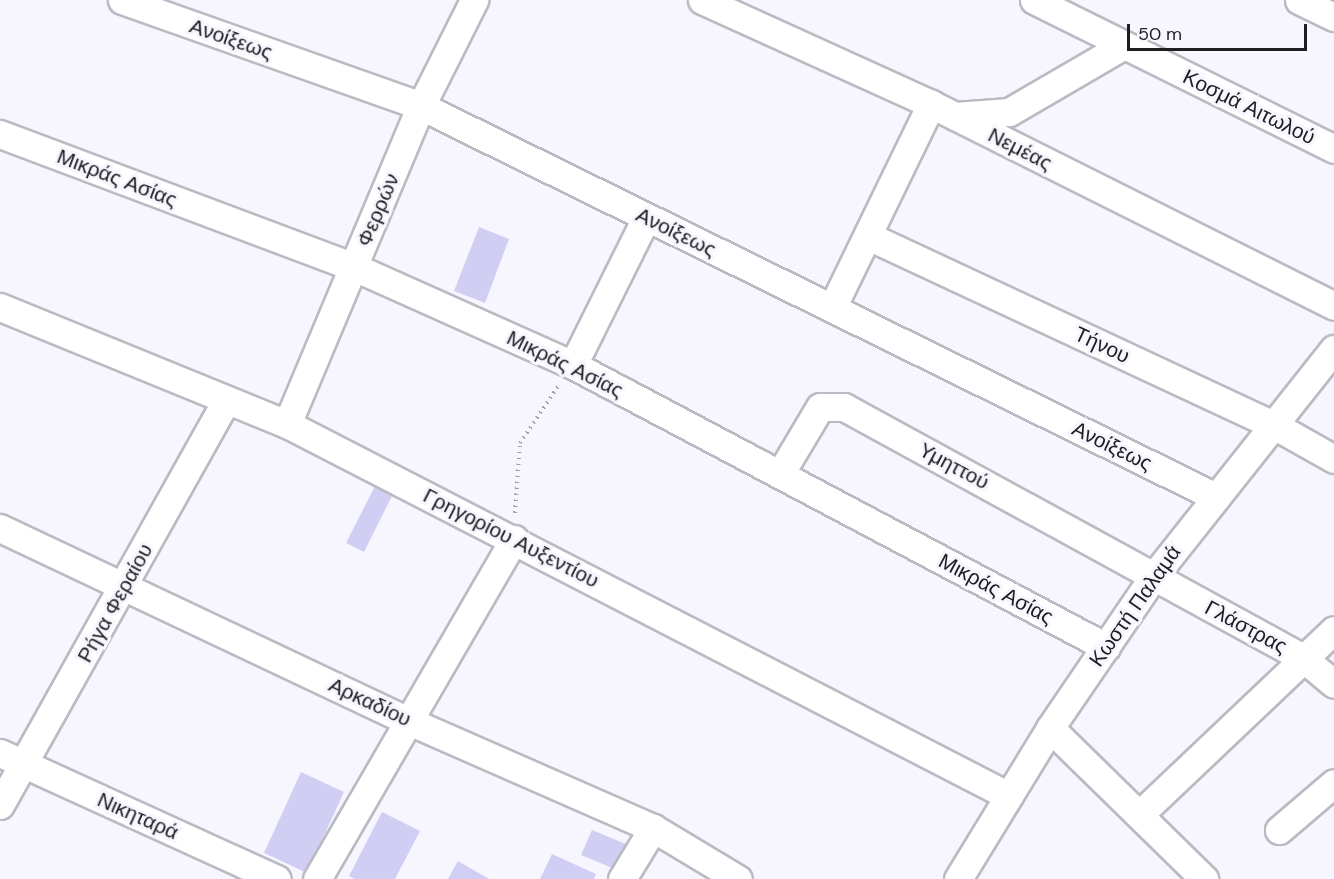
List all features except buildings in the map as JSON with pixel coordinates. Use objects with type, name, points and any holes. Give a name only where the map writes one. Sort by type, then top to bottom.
[{"type":"street","name":"Ανοίξεως","points":[[122,0],[421,106],[1216,497]]},
{"type":"street","name":"Φερρών","points":[[287,424],[421,106],[474,0]]},
{"type":"street","name":"Νεμέας","points":[[702,0],[942,110],[1334,306]]},
{"type":"street","name":"Κοσμά Αιτωλού","points":[[1034,0],[1334,149]]},
{"type":"street","points":[[1299,0],[1334,17]]},
{"type":"street","points":[[832,308],[868,236],[942,110],[1009,112],[1124,45]]},
{"type":"street","name":"Μικράς Ασίας","points":[[0,134],[354,267],[573,365],[1106,647]]},
{"type":"street","points":[[573,365],[646,218]]},
{"type":"street","name":"Τήνου","points":[[868,236],[1272,424],[1334,459]]},
{"type":"street","name":"Γρηγορίου Αυξεντίου","points":[[0,307],[287,424],[1009,796]]},
{"type":"street","name":"Κωστή Παλαμά","points":[[958,879],[1050,728],[1153,577],[1272,424],[1334,349]]},
{"type":"street","name":"Ρήγα Φεραίου","points":[[0,805],[25,765],[125,586],[226,400]]},
{"type":"street","name":"Υμηττού","points":[[780,474],[820,407],[844,407],[1153,577]]},
{"type":"street","name":"Αρκαδίου","points":[[0,528],[409,721],[652,828],[738,879]]},
{"type":"street","points":[[317,879],[514,539]]},
{"type":"street","name":"Γλάστρας","points":[[1153,577],[1303,658],[1334,684]]},
{"type":"street","points":[[1140,814],[1334,630]]},
{"type":"street","points":[[1050,728],[1204,879]]},
{"type":"street","name":"Νικηταρά","points":[[0,753],[277,879]]},
{"type":"street","points":[[1279,830],[1334,783]]},
{"type":"street","points":[[622,879],[652,828]]},
{"type":"path","points":[[514,539],[520,442],[573,365]]}]
